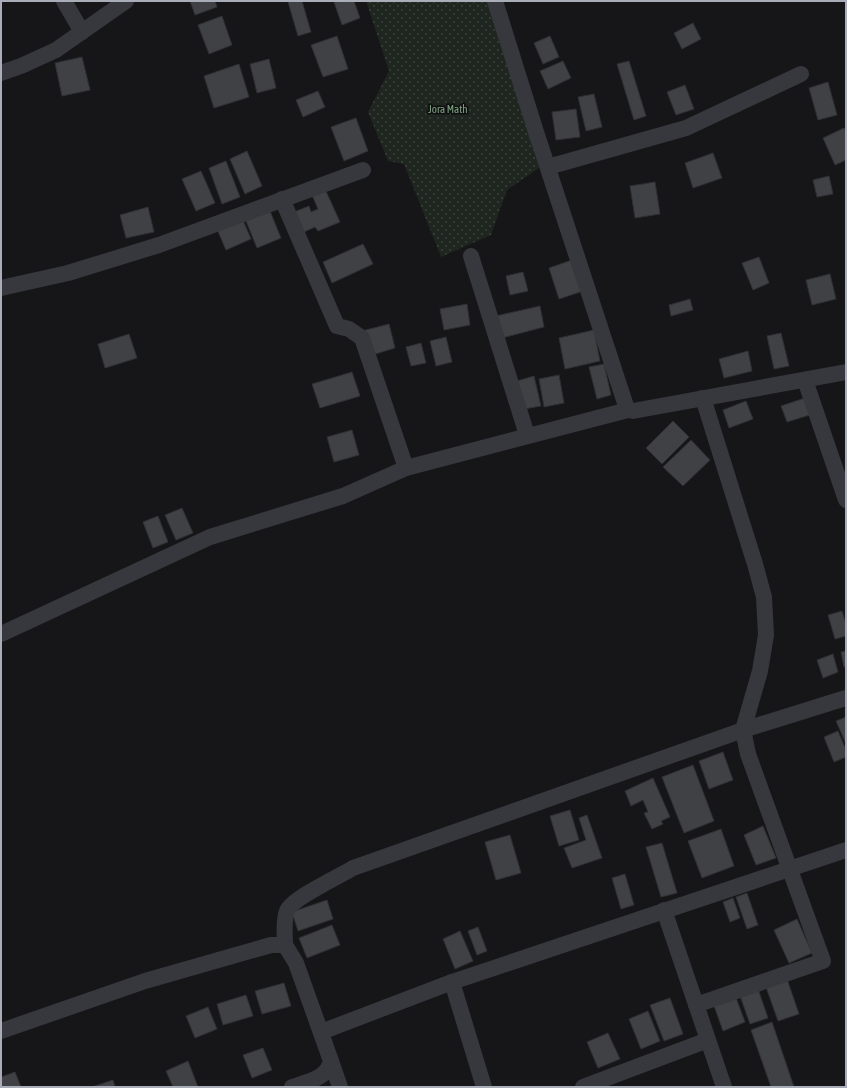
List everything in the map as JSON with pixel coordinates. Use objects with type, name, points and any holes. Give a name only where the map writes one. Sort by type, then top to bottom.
[{"type":"street","points":[[64,1],[82,32]]},
{"type":"street","points":[[1,73],[21,66],[56,50],[126,1]]},
{"type":"street","points":[[495,1],[628,410]]},
{"type":"street","points":[[548,166],[686,128],[800,74]]},
{"type":"street","points":[[1,288],[113,260],[159,245],[363,170]]},
{"type":"street","points":[[282,199],[337,326],[349,329],[362,338],[406,468]]},
{"type":"street","points":[[471,256],[526,435]]},
{"type":"street","points":[[1,634],[210,536],[343,496],[406,468],[526,435],[628,410],[846,372]]},
{"type":"street","points":[[805,380],[846,500]]},
{"type":"street","points":[[696,1005],[823,961],[751,764],[743,730],[760,670],[766,635],[764,597],[703,398]]},
{"type":"street","points":[[340,1087],[296,963],[286,945],[285,924],[287,911],[298,899],[353,868],[743,730],[846,698]]},
{"type":"street","points":[[321,1032],[452,982],[846,850]]},
{"type":"street","points":[[664,910],[724,1087]]},
{"type":"street","points":[[1,1031],[144,981],[271,945],[286,945]]},
{"type":"street","points":[[452,982],[484,1087]]},
{"type":"street","points":[[583,1087],[708,1040]]},
{"type":"street","points":[[292,1087],[324,1074],[332,1061]]},
{"type":"green space","name":"Jora Math","points":[[366,1],[489,1],[539,168],[507,190],[491,235],[441,257],[404,164],[388,161],[368,112],[389,71]]},
{"type":"building","points":[[190,1],[215,1],[217,7],[195,15]]},
{"type":"building","points":[[302,1],[311,32],[298,36],[288,2]]},
{"type":"building","points":[[354,1],[360,18],[342,25],[334,2]]},
{"type":"building","points":[[222,16],[232,45],[209,54],[198,25]]},
{"type":"building","points":[[693,23],[701,39],[682,49],[674,33]]},
{"type":"building","points":[[337,36],[348,69],[323,77],[311,45]]},
{"type":"building","points":[[550,36],[559,57],[543,64],[534,43]]},
{"type":"building","points":[[82,57],[90,90],[62,96],[55,63]]},
{"type":"building","points":[[269,59],[276,88],[257,93],[250,64]]},
{"type":"building","points":[[563,61],[571,78],[548,89],[540,71]]},
{"type":"building","points":[[629,61],[646,116],[634,120],[617,64]]},
{"type":"building","points":[[239,64],[249,97],[214,108],[204,76]]},
{"type":"building","points":[[828,82],[837,115],[818,120],[809,88]]},
{"type":"building","points":[[685,85],[694,109],[676,115],[667,92]]},
{"type":"building","points":[[318,91],[325,107],[303,117],[296,100]]},
{"type":"building","points":[[594,94],[602,127],[586,131],[578,97]]},
{"type":"building","points":[[576,109],[580,137],[556,140],[552,112]]},
{"type":"building","points":[[356,118],[368,151],[344,161],[331,127]]},
{"type":"building","points":[[844,128],[846,132],[846,160],[835,165],[823,138]]},
{"type":"building","points":[[247,151],[262,186],[245,194],[230,159]]},
{"type":"building","points":[[713,153],[722,178],[693,188],[685,163]]},
{"type":"building","points":[[226,161],[240,197],[222,204],[209,168]]},
{"type":"building","points":[[201,171],[215,203],[196,211],[182,179]]},
{"type":"building","points":[[829,176],[833,194],[817,197],[813,180]]},
{"type":"building","points":[[655,182],[660,214],[635,218],[630,186]]},
{"type":"building","points":[[325,189],[340,222],[318,231],[315,227],[304,232],[289,214],[309,206],[311,212],[318,209],[312,195]]},
{"type":"building","points":[[148,207],[154,232],[126,238],[120,215]]},
{"type":"building","points":[[270,211],[281,238],[257,248],[246,221]]},
{"type":"building","points":[[242,218],[251,239],[226,250],[217,229]]},
{"type":"building","points":[[363,244],[373,264],[332,283],[323,262]]},
{"type":"building","points":[[759,257],[769,283],[753,290],[742,263]]},
{"type":"building","points":[[572,260],[583,291],[559,299],[549,268]]},
{"type":"building","points":[[523,272],[528,291],[510,295],[506,276]]},
{"type":"building","points":[[830,274],[836,299],[812,305],[806,280]]},
{"type":"building","points":[[690,299],[693,310],[671,316],[669,305]]},
{"type":"building","points":[[467,304],[470,325],[444,330],[440,309]]},
{"type":"building","points":[[540,306],[544,327],[502,338],[496,316]]},
{"type":"building","points":[[389,324],[395,348],[369,356],[362,331]]},
{"type":"building","points":[[594,330],[600,361],[565,369],[559,338]]},
{"type":"building","points":[[781,333],[789,366],[774,369],[767,336]]},
{"type":"building","points":[[129,334],[137,358],[105,368],[98,344]]},
{"type":"building","points":[[446,337],[452,362],[436,366],[430,341]]},
{"type":"building","points":[[421,343],[426,363],[411,366],[406,347]]},
{"type":"building","points":[[748,351],[752,371],[724,378],[719,359]]},
{"type":"building","points":[[604,364],[611,395],[597,399],[589,367]]},
{"type":"building","points":[[352,372],[360,396],[320,408],[312,384]]},
{"type":"building","points":[[559,375],[564,403],[544,407],[539,379]]},
{"type":"building","points":[[534,376],[541,406],[524,409],[517,381]]},
{"type":"building","points":[[808,397],[813,414],[787,422],[781,406]]},
{"type":"building","points":[[746,401],[753,419],[729,428],[723,410]]},
{"type":"building","points":[[673,421],[689,437],[662,464],[646,448]]},
{"type":"building","points":[[352,430],[359,455],[334,462],[327,437]]},
{"type":"building","points":[[691,440],[710,460],[683,486],[663,467]]},
{"type":"building","points":[[182,508],[193,533],[176,540],[165,515]]},
{"type":"building","points":[[158,516],[168,542],[153,548],[143,522]]},
{"type":"building","points":[[842,611],[846,624],[846,636],[835,639],[828,615]]},
{"type":"building","points":[[846,651],[846,667],[844,667],[841,652]]},
{"type":"building","points":[[833,654],[838,672],[823,678],[817,660]]},
{"type":"building","points":[[846,717],[846,744],[836,721]]},
{"type":"building","points":[[838,731],[846,750],[846,757],[834,762],[824,737]]},
{"type":"building","points":[[723,752],[733,780],[709,789],[699,761]]},
{"type":"building","points":[[693,765],[714,821],[684,833],[662,777]]},
{"type":"building","points":[[653,778],[670,817],[661,821],[663,824],[652,829],[644,813],[648,812],[643,800],[631,806],[625,791]]},
{"type":"building","points":[[570,810],[579,840],[559,846],[550,816]]},
{"type":"building","points":[[587,815],[602,858],[572,868],[564,848],[586,840],[579,818]]},
{"type":"building","points":[[763,826],[776,858],[756,865],[744,835]]},
{"type":"building","points":[[721,829],[734,866],[702,878],[688,841]]},
{"type":"building","points":[[510,835],[521,873],[496,880],[485,842]]},
{"type":"building","points":[[662,843],[677,893],[661,897],[646,847]]},
{"type":"building","points":[[625,874],[634,905],[621,909],[612,878]]},
{"type":"building","points":[[747,893],[758,925],[747,929],[736,897]]},
{"type":"building","points":[[733,898],[740,918],[730,922],[723,902]]},
{"type":"building","points":[[327,900],[333,919],[298,931],[292,912]]},
{"type":"building","points":[[797,919],[812,953],[789,963],[774,930]]},
{"type":"building","points":[[332,925],[340,945],[307,958],[299,938]]},
{"type":"building","points":[[478,927],[487,951],[477,955],[468,931]]},
{"type":"building","points":[[460,931],[473,961],[455,969],[443,939]]},
{"type":"building","points":[[787,979],[799,1014],[778,1021],[766,987]]},
{"type":"building","points":[[284,983],[291,1006],[262,1014],[255,991]]},
{"type":"building","points":[[757,986],[768,1018],[750,1024],[739,993]]},
{"type":"building","points":[[246,995],[253,1016],[223,1025],[217,1004]]},
{"type":"building","points":[[735,995],[745,1022],[723,1031],[713,1003]]},
{"type":"building","points":[[670,998],[683,1034],[664,1041],[650,1005]]},
{"type":"building","points":[[208,1007],[217,1029],[195,1038],[186,1016]]},
{"type":"building","points":[[648,1011],[660,1041],[641,1049],[629,1019]]},
{"type":"building","points":[[772,1022],[794,1087],[771,1087],[751,1030]]},
{"type":"building","points":[[608,1033],[620,1059],[598,1068],[587,1042]]},
{"type":"building","points":[[263,1048],[272,1070],[252,1078],[243,1055]]},
{"type":"building","points":[[188,1061],[198,1087],[173,1087],[166,1071]]},
{"type":"building","points":[[15,1072],[21,1087],[1,1087],[1,1077]]},
{"type":"building","points":[[113,1080],[115,1087],[92,1087]]}]
